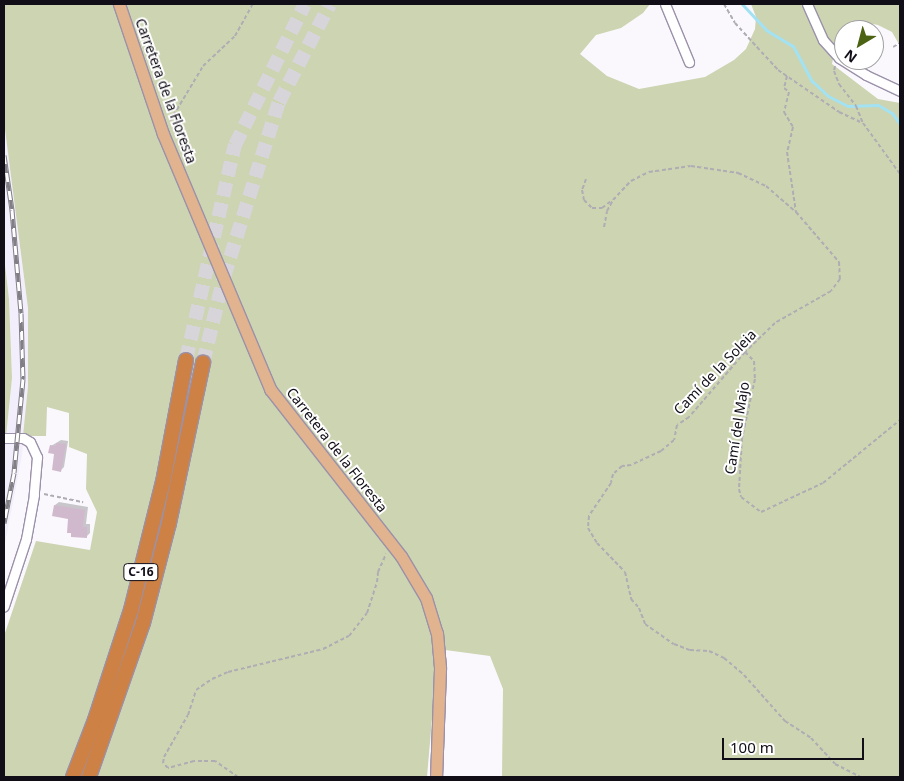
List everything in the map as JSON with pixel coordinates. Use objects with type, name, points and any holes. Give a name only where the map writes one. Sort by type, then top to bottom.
[{"type":"highway","name":"C-16","points":[[72,777],[95,720],[133,602],[163,482],[186,360]]},
{"type":"highway","name":"C-16","points":[[89,777],[143,622],[169,523],[203,363]]},
{"type":"main road","name":"Carretera de la Floresta","points":[[119,4],[163,134],[270,389],[308,441],[388,540],[421,588],[437,633],[440,669],[436,777]]},
{"type":"street","points":[[665,4],[688,62]]},
{"type":"street","points":[[807,4],[823,40],[834,52]]},
{"type":"street","points":[[857,70],[900,91]]},
{"type":"street","points":[[4,438],[23,438],[30,442],[36,457],[34,493],[26,539],[4,606]]},
{"type":"path","points":[[163,134],[203,66],[235,36],[253,4]]},
{"type":"path","points":[[724,4],[741,30],[768,61],[839,112],[863,123]]},
{"type":"path","points":[[893,47],[900,43]]},
{"type":"path","points":[[834,70],[839,84],[856,106],[863,123],[900,174]]},
{"type":"path","points":[[787,76],[784,88],[789,92],[784,112],[793,127],[787,152],[796,212]]},
{"type":"path","name":"Camí de la Soleia","points":[[613,200],[631,181],[649,172],[691,166],[738,173],[766,186],[796,212],[839,262],[840,279],[831,291],[775,323],[745,352],[712,392],[677,425],[674,440],[646,459],[622,466],[613,474],[611,483],[589,516],[588,528],[597,543],[624,572],[631,599],[639,608],[645,624],[674,644],[690,650],[709,651],[724,658],[744,676],[785,721],[811,738],[835,764],[862,777]]},
{"type":"path","points":[[586,179],[582,190],[584,200],[592,208],[602,208],[613,200]]},
{"type":"path","points":[[604,227],[607,211],[613,200]]},
{"type":"path","name":"Camí del Majo","points":[[745,352],[754,361],[755,379],[742,438],[738,489],[741,496],[760,512],[823,483],[900,420]]},
{"type":"path","points":[[34,493],[83,502]]},
{"type":"path","points":[[238,777],[216,761],[200,760],[168,768],[163,763],[164,757],[188,716],[196,690],[212,679],[228,672],[323,649],[349,636],[367,614],[377,582],[378,572],[388,550],[388,540]]},
{"type":"shaded area","points":[[4,122],[28,308],[28,386],[22,455],[4,549],[4,456],[12,378],[9,299],[4,256]]},
{"type":"green space","points":[[4,4],[650,4],[643,13],[621,28],[596,35],[580,54],[607,76],[639,89],[705,77],[734,60],[746,49],[755,29],[756,17],[751,4],[900,4],[900,46],[892,32],[884,28],[884,20],[834,20],[834,58],[832,64],[834,70],[840,70],[878,99],[900,103],[900,777],[502,777],[503,689],[490,656],[438,649],[427,777],[4,777],[4,636],[36,541],[90,550],[97,512],[86,489],[87,454],[69,447],[69,413],[47,407],[46,436],[23,436],[28,386],[28,308],[4,122]]},
{"type":"green space","points":[[4,256],[9,299],[12,378],[4,456]]},
{"type":"building","points":[[56,443],[66,444],[61,472],[52,470],[54,454],[48,453],[50,445],[56,446]]},
{"type":"building","points":[[54,505],[85,510],[83,527],[87,527],[87,538],[71,537],[71,533],[67,533],[68,519],[52,516]]},
{"type":"waterway","points":[[742,4],[766,30],[793,46],[812,81],[828,96],[848,106],[878,105],[892,113],[900,124]]},
{"type":"tunnel","points":[[186,360],[235,145],[305,4]]},
{"type":"tunnel","points":[[203,363],[224,277],[279,102],[330,4]]},
{"type":"railway","points":[[4,155],[12,210],[21,313],[23,379],[14,473],[4,523]]}]
